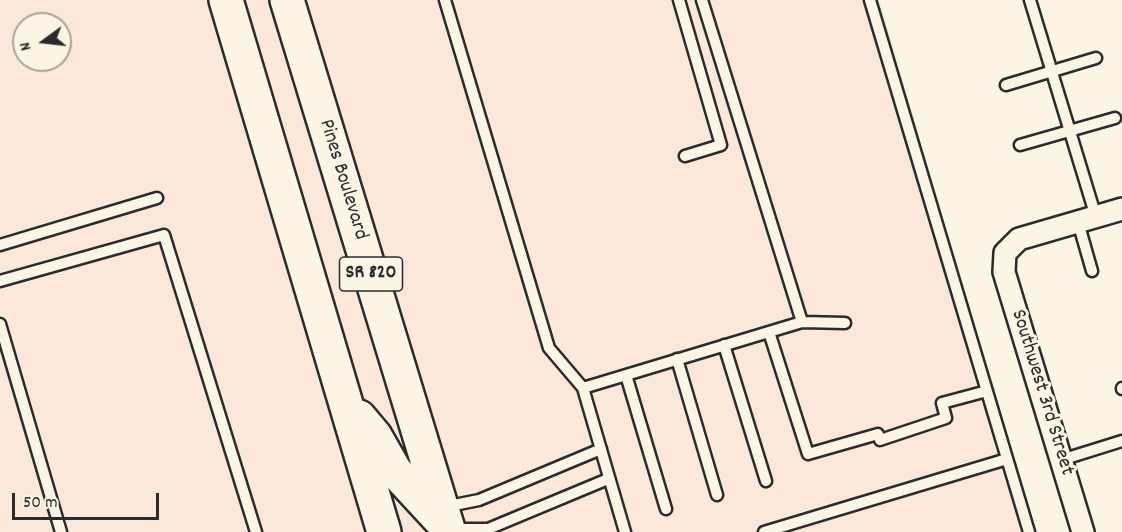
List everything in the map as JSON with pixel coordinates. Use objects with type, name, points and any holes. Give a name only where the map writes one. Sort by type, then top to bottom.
[{"type":"highway","name":"SR 820","points":[[226,0],[384,532]]},
{"type":"highway","name":"Pines Boulevard","points":[[287,0],[446,523]]},
{"type":"highway","points":[[345,399],[375,436],[395,471],[446,523]]},
{"type":"street","points":[[1087,219],[1122,209]]},
{"type":"street","name":"Southwest 3rd Street","points":[[1083,532],[1004,272],[1005,253],[1019,239],[1087,219]]},
{"type":"lane","points":[[445,0],[549,348],[583,388],[625,532]]},
{"type":"lane","points":[[679,0],[721,145],[685,156]]},
{"type":"lane","points":[[702,0],[802,322]]},
{"type":"lane","points":[[870,0],[1029,532]]},
{"type":"lane","points":[[1030,0],[1070,131],[1087,219],[1092,271]]},
{"type":"lane","points":[[1006,85],[1096,58]]},
{"type":"lane","points":[[1020,145],[1115,118]]},
{"type":"lane","points":[[0,245],[157,198]]},
{"type":"lane","points":[[0,280],[164,235],[256,532]]},
{"type":"lane","points":[[583,388],[802,322],[845,323]]},
{"type":"lane","points":[[0,324],[61,532]]},
{"type":"lane","points":[[769,332],[808,454],[946,418],[942,403],[987,391]]},
{"type":"lane","points":[[724,345],[766,481]]},
{"type":"lane","points":[[677,360],[717,495]]},
{"type":"lane","points":[[626,375],[666,509]]},
{"type":"lane","points":[[1061,460],[1122,441]]},
{"type":"lane","points":[[446,523],[479,500],[601,449]]},
{"type":"lane","points":[[764,532],[1007,459]]},
{"type":"lane","points":[[446,523],[488,529],[608,479]]},
{"type":"shaded area","points":[[0,0],[880,0],[1032,532],[0,532]]}]
